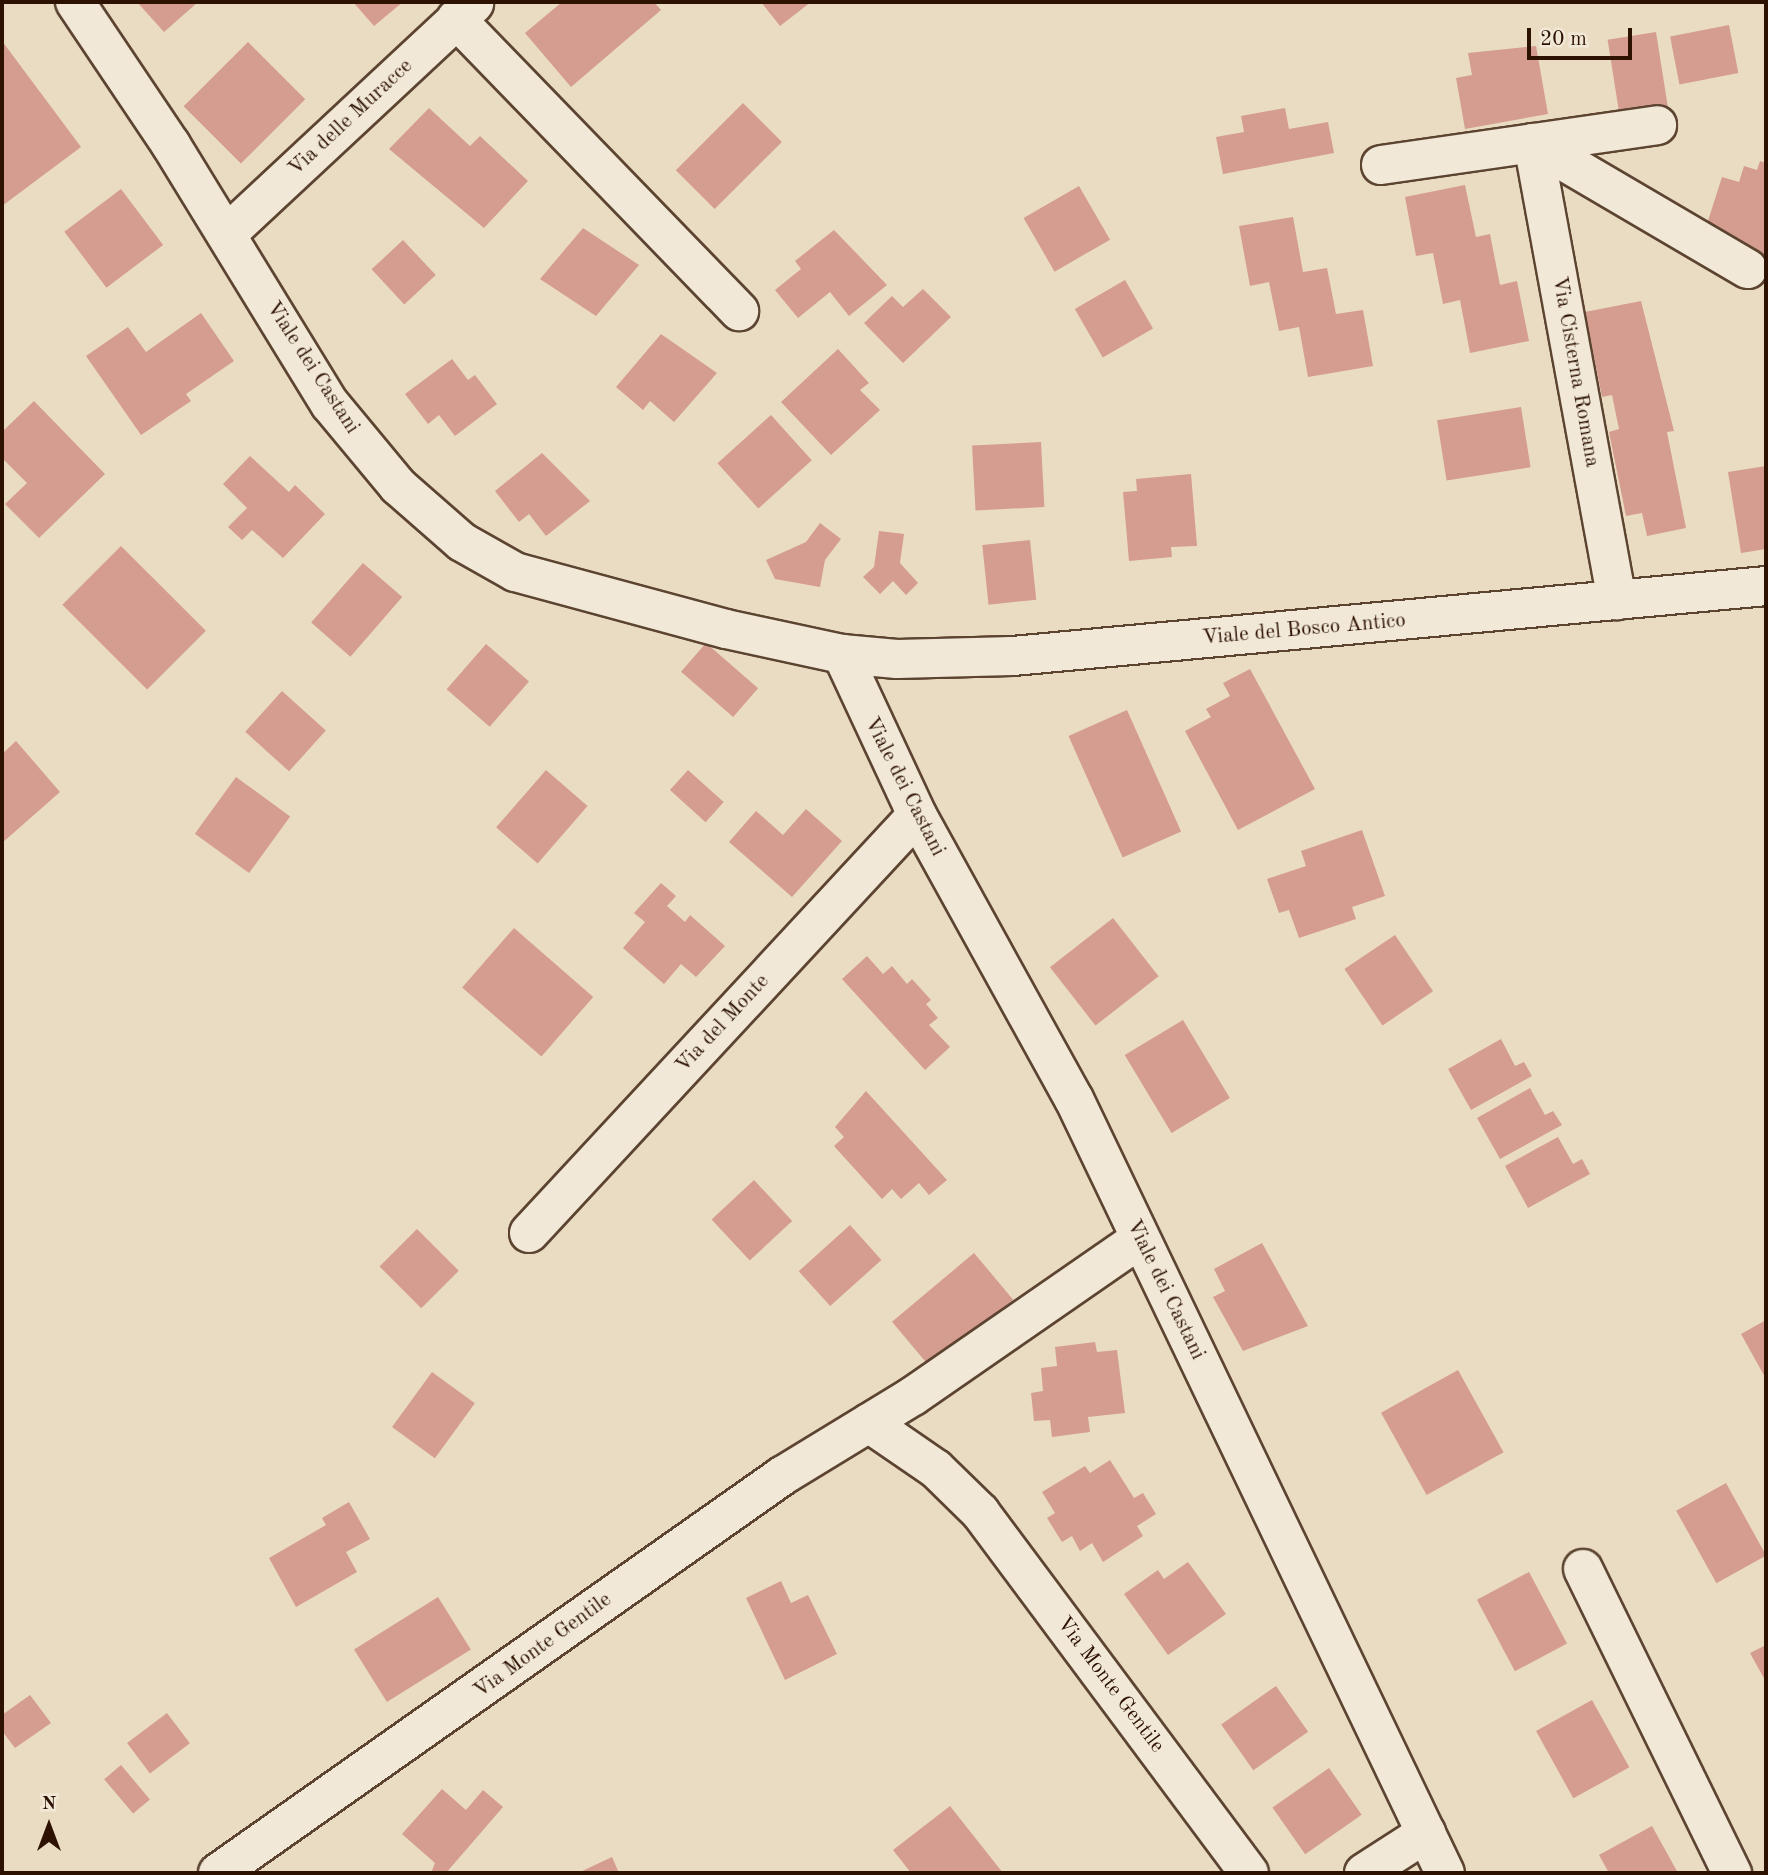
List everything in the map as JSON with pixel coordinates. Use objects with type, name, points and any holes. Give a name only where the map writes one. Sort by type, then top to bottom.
[{"type":"street","name":"Viale dei Castani","points":[[75,2],[228,234],[338,414],[398,486],[471,548],[543,581],[842,654],[917,815],[1074,1100],[1445,1873]]},
{"type":"street","name":"Via delle Muracce","points":[[228,234],[466,11]]},
{"type":"street","points":[[466,11],[739,311]]},
{"type":"street","points":[[1381,165],[1657,125]]},
{"type":"street","points":[[1533,143],[1748,269]]},
{"type":"street","name":"Via Cisterna Romana","points":[[1533,143],[1617,600]]},
{"type":"street","name":"Viale del Bosco Antico","points":[[842,654],[1013,656],[1766,586]]},
{"type":"street","name":"Via del Monte","points":[[528,1233],[917,815]]},
{"type":"street","name":"Via Monte Gentile","points":[[218,1873],[782,1476],[869,1423],[1140,1238]]},
{"type":"street","name":"Via Monte Gentile","points":[[869,1423],[936,1469],[986,1520],[1249,1873]]},
{"type":"street","points":[[1583,1569],[1732,1873]]},
{"type":"street","points":[[1364,1873],[1426,1833]]},
{"type":"building","points":[[137,2],[198,2],[164,32]]},
{"type":"building","points":[[353,2],[403,2],[374,26]]},
{"type":"building","points":[[562,2],[654,2],[661,10],[571,87],[525,33]]},
{"type":"building","points":[[761,2],[811,2],[780,26]]},
{"type":"building","points":[[1729,25],[1738,73],[1679,85],[1670,36]]},
{"type":"building","points":[[1656,32],[1669,114],[1621,122],[1608,40]]},
{"type":"building","points":[[2,41],[81,147],[2,206]]},
{"type":"building","points":[[248,42],[305,99],[241,164],[184,106]]},
{"type":"building","points":[[1536,46],[1548,114],[1465,129],[1456,78],[1472,75],[1468,53]]},
{"type":"building","points":[[743,103],[782,142],[715,209],[676,170]]},
{"type":"building","points":[[429,108],[470,146],[480,136],[528,181],[484,228],[389,149]]},
{"type":"building","points":[[1285,108],[1289,129],[1328,122],[1334,153],[1223,174],[1216,137],[1244,132],[1241,116]]},
{"type":"building","points":[[1760,161],[1766,163],[1766,255],[1724,241],[1726,234],[1706,227],[1722,177],[1739,182],[1744,166],[1757,170]]},
{"type":"building","points":[[1465,185],[1476,237],[1490,234],[1500,285],[1517,281],[1529,341],[1470,353],[1460,300],[1443,304],[1433,253],[1416,256],[1405,197]]},
{"type":"building","points":[[1079,186],[1110,240],[1055,272],[1024,218]]},
{"type":"building","points":[[121,189],[163,245],[106,288],[64,232]]},
{"type":"building","points":[[1293,217],[1303,272],[1327,268],[1336,314],[1363,310],[1373,366],[1308,377],[1299,327],[1279,331],[1269,282],[1250,286],[1239,226]]},
{"type":"building","points":[[583,228],[639,265],[596,316],[540,279]]},
{"type":"building","points":[[834,230],[887,285],[849,316],[830,292],[798,318],[775,290],[801,269],[795,261]]},
{"type":"building","points":[[403,240],[436,275],[404,304],[372,269]]},
{"type":"building","points":[[1125,280],[1153,328],[1103,357],[1075,309]]},
{"type":"building","points":[[923,289],[951,317],[903,363],[864,323],[892,296],[903,307]]},
{"type":"building","points":[[1641,301],[1674,431],[1667,432],[1686,528],[1647,536],[1642,513],[1626,516],[1609,432],[1619,429],[1612,395],[1602,397],[1585,312]]},
{"type":"building","points":[[201,313],[234,361],[186,394],[191,401],[141,435],[86,356],[128,327],[146,352]]},
{"type":"building","points":[[661,334],[717,373],[674,422],[650,401],[643,410],[616,387]]},
{"type":"building","points":[[838,349],[869,383],[860,390],[880,410],[831,455],[781,402]]},
{"type":"building","points":[[452,359],[468,380],[475,375],[497,404],[455,436],[439,415],[428,424],[405,394]]},
{"type":"building","points":[[34,401],[105,474],[39,538],[5,504],[27,483],[2,458],[2,432]]},
{"type":"building","points":[[1521,407],[1531,467],[1447,481],[1437,420]]},
{"type":"building","points":[[771,415],[812,460],[758,509],[717,463]]},
{"type":"building","points":[[1041,442],[1044,507],[975,511],[972,446]]},
{"type":"building","points":[[542,453],[590,501],[546,536],[529,514],[519,522],[495,491]]},
{"type":"building","points":[[250,456],[289,492],[295,485],[325,514],[283,558],[252,530],[242,540],[228,527],[247,508],[223,484]]},
{"type":"building","points":[[1766,466],[1766,549],[1741,553],[1728,472]]},
{"type":"building","points":[[1191,474],[1197,546],[1171,547],[1172,557],[1129,561],[1123,492],[1137,491],[1136,479]]},
{"type":"building","points":[[820,523],[841,539],[825,560],[820,587],[775,579],[766,560],[806,542]]},
{"type":"building","points":[[879,531],[904,534],[900,563],[918,583],[906,595],[893,581],[880,594],[863,577],[874,567]]},
{"type":"building","points":[[1030,540],[1036,600],[989,605],[982,545]]},
{"type":"building","points":[[121,546],[206,631],[147,690],[62,605]]},
{"type":"building","points":[[363,563],[402,597],[350,657],[311,623]]},
{"type":"building","points":[[706,643],[758,688],[733,717],[681,672]]},
{"type":"building","points":[[486,644],[529,681],[490,727],[447,689]]},
{"type":"building","points":[[1250,669],[1315,789],[1238,830],[1185,731],[1211,717],[1206,709],[1230,696],[1223,683]]},
{"type":"building","points":[[282,691],[326,730],[289,771],[245,732]]},
{"type":"building","points":[[1127,710],[1181,832],[1123,858],[1069,736]]},
{"type":"building","points":[[16,741],[60,792],[2,843],[2,754]]},
{"type":"building","points":[[546,770],[588,806],[538,863],[496,827]]},
{"type":"building","points":[[688,770],[724,802],[706,822],[670,790]]},
{"type":"building","points":[[236,777],[290,816],[249,873],[195,834]]},
{"type":"building","points":[[806,809],[842,841],[792,897],[729,842],[756,811],[783,835]]},
{"type":"building","points":[[1362,830],[1385,896],[1352,907],[1356,919],[1299,938],[1289,910],[1279,913],[1267,879],[1306,866],[1301,851]]},
{"type":"building","points":[[661,883],[676,896],[667,906],[685,922],[690,915],[725,946],[696,977],[681,964],[664,984],[623,948],[645,922],[634,913]]},
{"type":"building","points":[[1113,918],[1159,976],[1096,1026],[1050,967]]},
{"type":"building","points":[[514,928],[593,997],[541,1057],[462,988]]},
{"type":"building","points":[[1395,935],[1433,991],[1382,1025],[1344,969]]},
{"type":"building","points":[[867,956],[883,974],[892,966],[907,984],[912,979],[931,1000],[926,1004],[938,1018],[929,1025],[950,1047],[925,1070],[842,979]]},
{"type":"building","points":[[1183,1020],[1230,1098],[1172,1133],[1125,1055]]},
{"type":"building","points":[[1501,1039],[1515,1066],[1524,1062],[1532,1076],[1471,1110],[1448,1069]]},
{"type":"building","points":[[1530,1088],[1545,1115],[1553,1111],[1562,1125],[1500,1159],[1477,1118]]},
{"type":"building","points":[[866,1091],[947,1180],[929,1195],[919,1183],[901,1199],[892,1189],[882,1199],[834,1146],[844,1137],[835,1127]]},
{"type":"building","points":[[1558,1137],[1573,1164],[1582,1159],[1590,1174],[1528,1208],[1505,1166]]},
{"type":"building","points":[[754,1180],[792,1221],[750,1261],[712,1220]]},
{"type":"building","points":[[850,1225],[881,1260],[830,1306],[799,1271]]},
{"type":"building","points":[[417,1229],[459,1271],[421,1308],[380,1266]]},
{"type":"building","points":[[1262,1243],[1308,1326],[1243,1351],[1213,1297],[1225,1291],[1214,1269]]},
{"type":"building","points":[[974,1253],[1013,1300],[931,1369],[892,1322]]},
{"type":"building","points":[[1766,1320],[1766,1379],[1741,1334]]},
{"type":"building","points":[[1095,1342],[1097,1352],[1117,1350],[1125,1413],[1088,1417],[1090,1432],[1052,1437],[1050,1420],[1034,1421],[1031,1393],[1043,1391],[1041,1368],[1057,1366],[1055,1347]]},
{"type":"building","points":[[1458,1370],[1504,1452],[1427,1495],[1381,1413]]},
{"type":"building","points":[[432,1372],[475,1403],[435,1458],[392,1427]]},
{"type":"building","points":[[1110,1460],[1134,1498],[1143,1493],[1156,1514],[1137,1526],[1143,1536],[1103,1562],[1092,1543],[1080,1551],[1072,1536],[1062,1542],[1047,1518],[1055,1513],[1042,1492],[1085,1466],[1090,1473]]},
{"type":"building","points":[[1726,1483],[1766,1556],[1716,1583],[1676,1511]]},
{"type":"building","points":[[349,1502],[370,1539],[346,1552],[357,1572],[296,1607],[269,1558],[326,1525],[322,1518]]},
{"type":"building","points":[[1188,1562],[1226,1614],[1168,1655],[1124,1594],[1158,1570],[1164,1579]]},
{"type":"building","points":[[1529,1572],[1567,1644],[1515,1671],[1477,1600]]},
{"type":"building","points":[[781,1581],[791,1603],[808,1595],[837,1654],[785,1680],[746,1598]]},
{"type":"building","points":[[438,1597],[471,1650],[387,1702],[354,1649]]},
{"type":"building","points":[[1766,1645],[1766,1682],[1750,1653]]},
{"type":"building","points":[[1276,1686],[1308,1732],[1253,1770],[1221,1724]]},
{"type":"building","points":[[30,1695],[51,1723],[15,1748],[2,1731],[2,1715]]},
{"type":"building","points":[[1592,1700],[1629,1767],[1573,1798],[1536,1731]]},
{"type":"building","points":[[167,1713],[190,1743],[150,1773],[127,1743]]},
{"type":"building","points":[[121,1765],[150,1799],[133,1814],[104,1779]]},
{"type":"building","points":[[1329,1768],[1362,1815],[1305,1854],[1272,1808]]},
{"type":"building","points":[[442,1789],[466,1810],[483,1790],[503,1807],[446,1873],[431,1873],[435,1863],[402,1834]]},
{"type":"building","points":[[950,1806],[1003,1873],[911,1873],[893,1850]]},
{"type":"building","points":[[1652,1826],[1678,1873],[1609,1873],[1599,1855]]},
{"type":"building","points":[[612,1857],[619,1873],[578,1873]]}]
